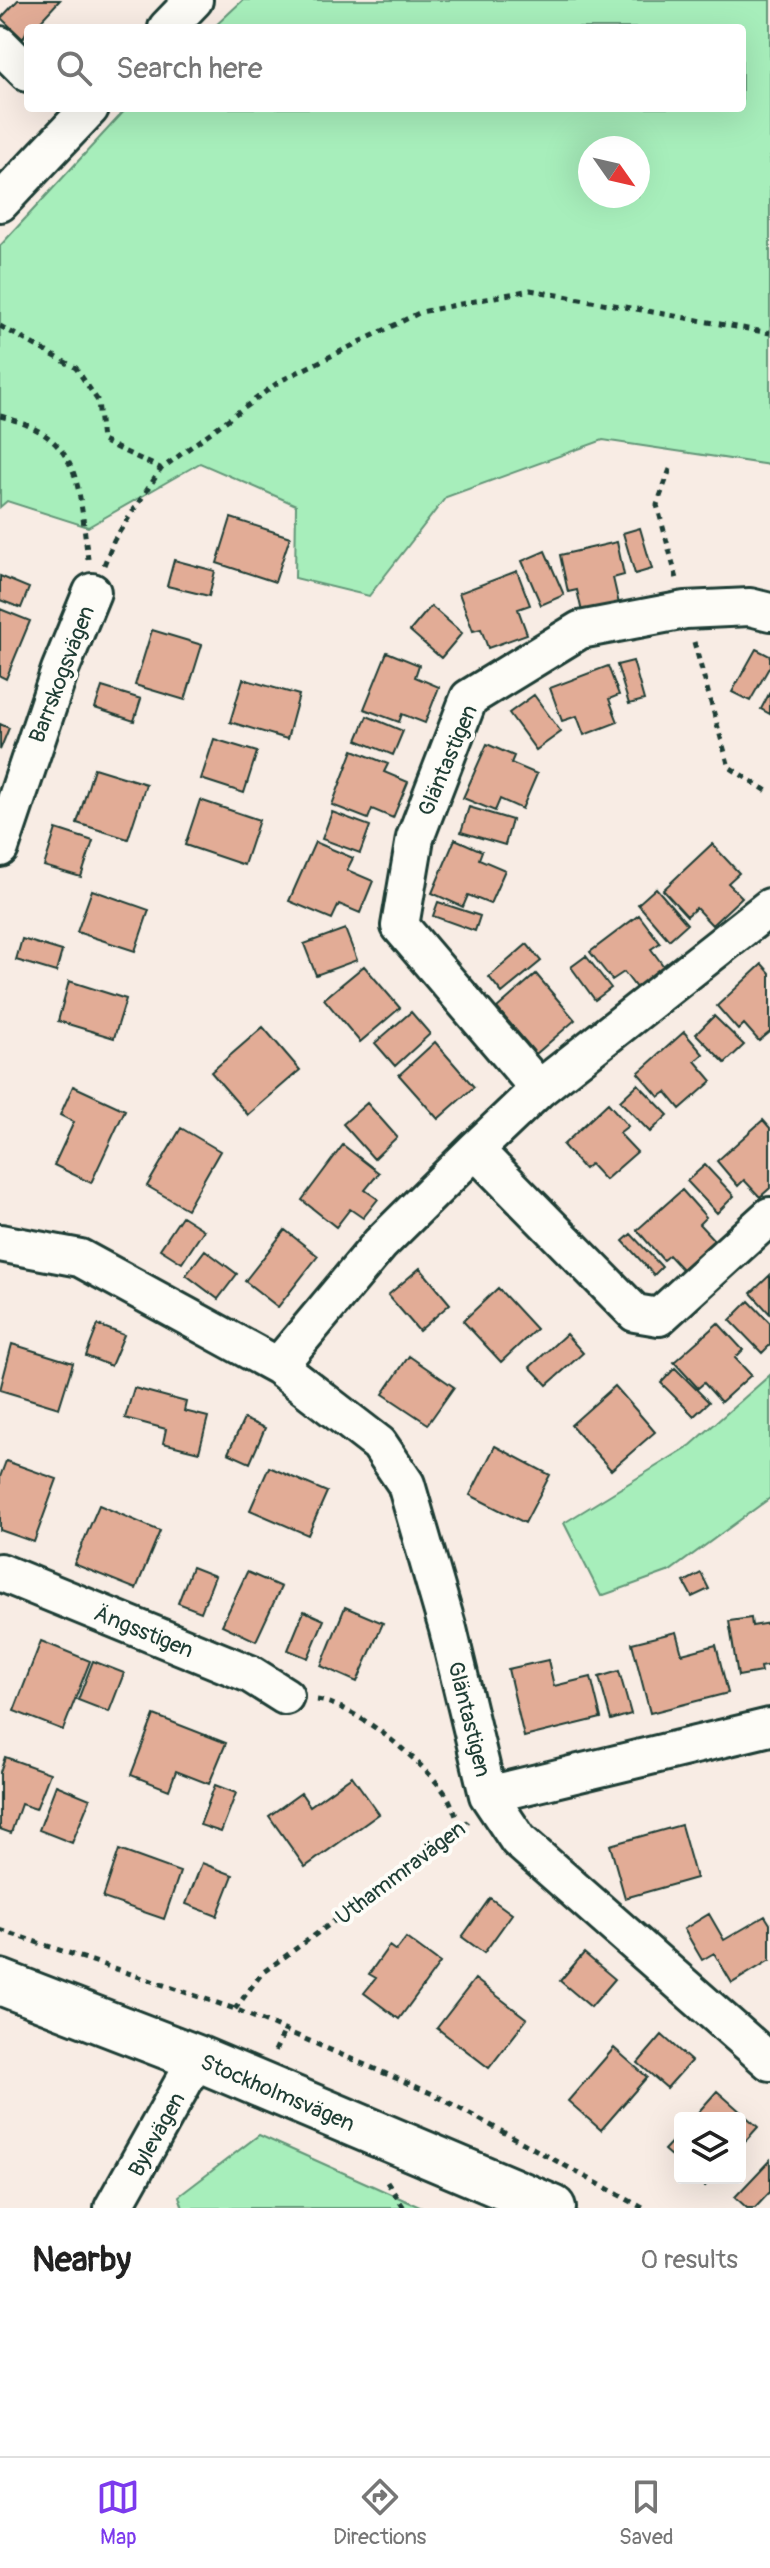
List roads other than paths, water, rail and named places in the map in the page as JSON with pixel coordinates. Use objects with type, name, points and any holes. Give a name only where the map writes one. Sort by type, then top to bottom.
[{"type":"main road","name":"Stockholmsvägen","points":[[0,1982],[197,2058],[553,2208]]},
{"type":"street","points":[[171,24],[194,0]]},
{"type":"street","points":[[0,203],[74,114]]},
{"type":"street","name":"Barrskogsvägen","points":[[0,848],[60,670],[92,592]]},
{"type":"street","name":"Gläntastigen","points":[[539,1089],[400,926],[415,838],[469,698],[580,630],[685,610],[750,607],[770,612]]},
{"type":"street","points":[[278,1366],[380,1244],[539,1089],[770,907]]},
{"type":"street","points":[[475,1150],[635,1313],[659,1317],[770,1216]]},
{"type":"street","name":"Gläntastigen","points":[[0,1243],[80,1258],[278,1366],[379,1444],[406,1484],[448,1629],[488,1795],[518,1840],[770,2062]]},
{"type":"street","name":"Ängsstigen","points":[[0,1572],[250,1674],[285,1696]]},
{"type":"street","points":[[488,1795],[770,1727]]},
{"type":"street","name":"Bylevägen","points":[[113,2208],[197,2058]]}]
